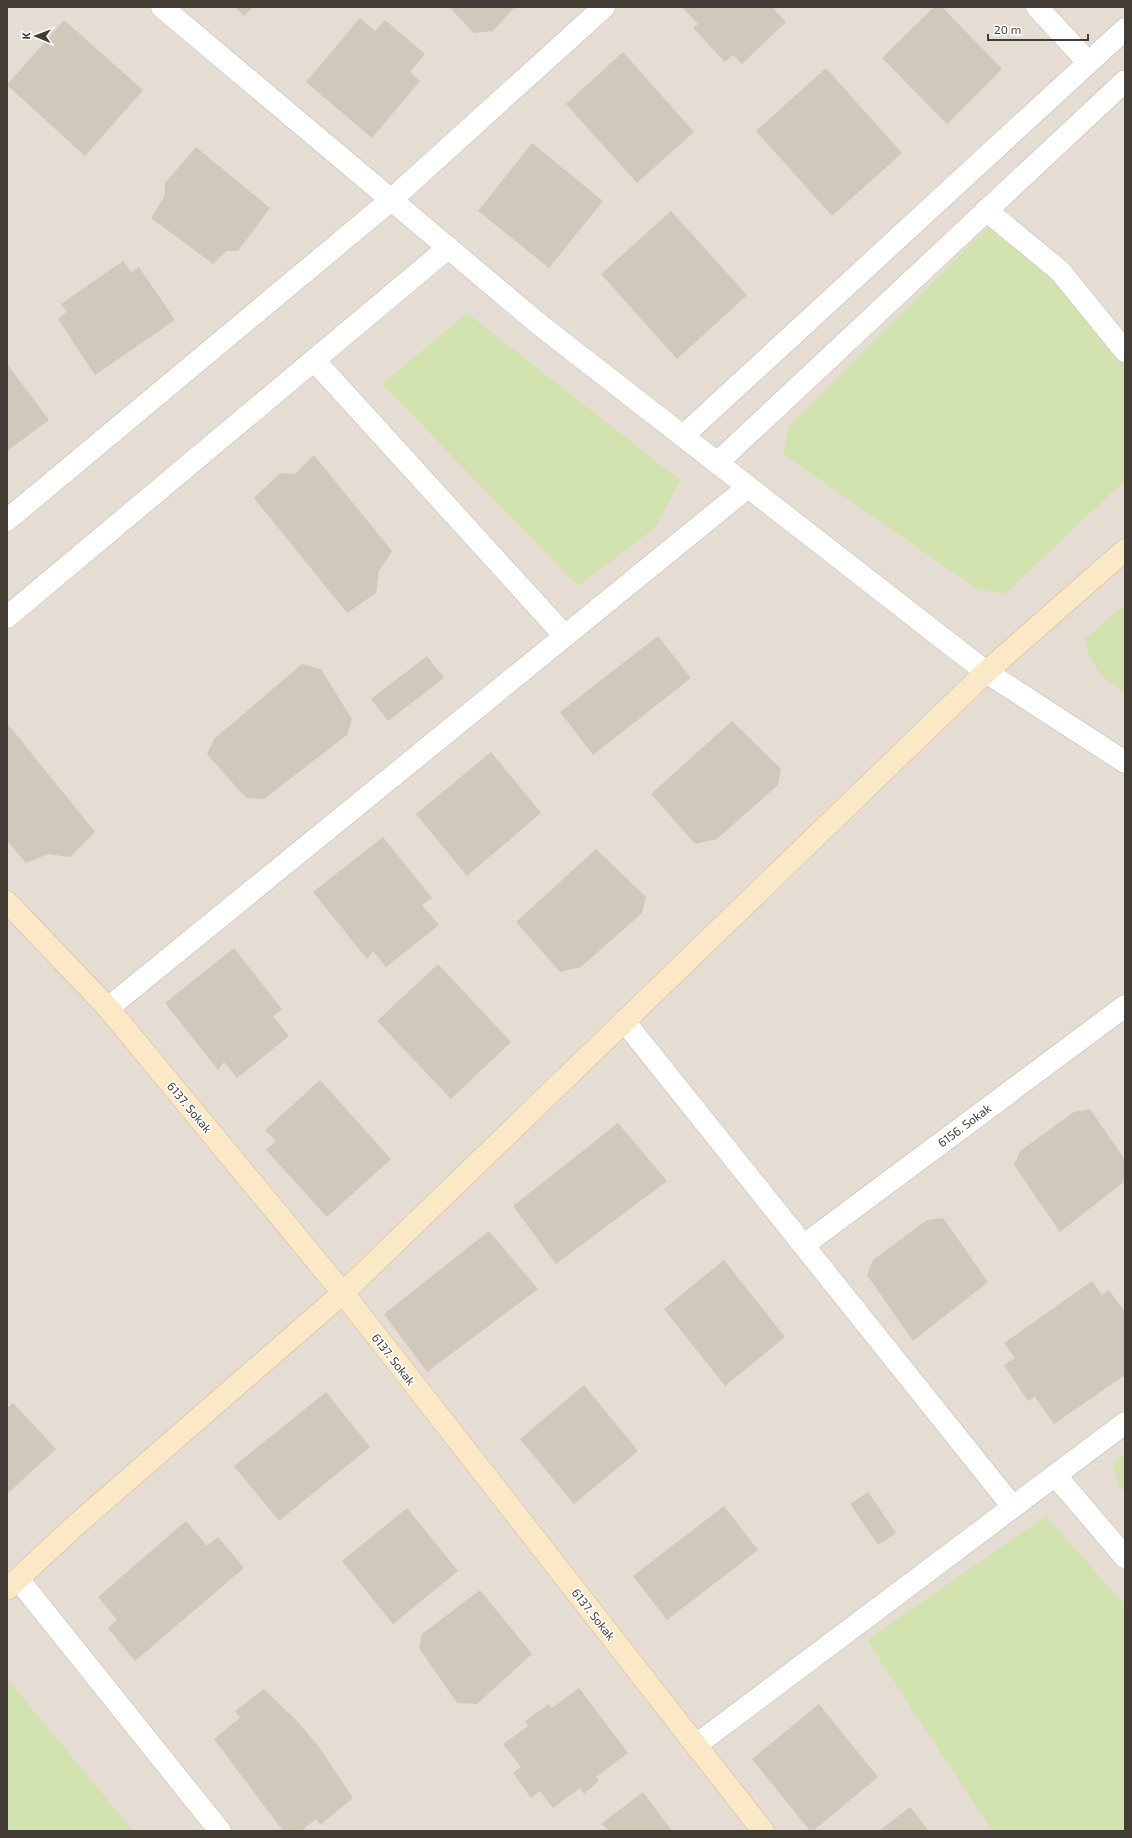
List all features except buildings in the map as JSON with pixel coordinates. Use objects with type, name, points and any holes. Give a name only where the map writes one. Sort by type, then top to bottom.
[{"type":"street","points":[[162,7],[540,325],[986,672],[1125,762]]},
{"type":"street","points":[[7,520],[391,200],[604,7]]},
{"type":"street","points":[[1037,7],[1088,62]]},
{"type":"street","points":[[683,436],[1125,29]]},
{"type":"street","points":[[717,463],[1125,81]]},
{"type":"street","points":[[986,210],[1060,271],[1125,351]]},
{"type":"street","points":[[7,617],[448,248]]},
{"type":"street","points":[[314,360],[565,636]]},
{"type":"street","points":[[108,1008],[748,487]]},
{"type":"street","points":[[220,1831],[12,1584],[77,1524],[343,1293],[986,672],[1125,550]]},
{"type":"street","name":"6137. Sokak","points":[[7,902],[108,1008],[343,1293],[763,1831]]},
{"type":"street","name":"6156. Sokak","points":[[804,1245],[1125,1006]]},
{"type":"street","points":[[624,1021],[1013,1507]]},
{"type":"street","points":[[696,1745],[1125,1423]]},
{"type":"street","points":[[1055,1475],[1125,1557]]},
{"type":"shaded area","points":[[7,7],[1125,7],[1125,1831],[7,1831]]},
{"type":"green space","points":[[996,219],[1125,342],[1125,480],[1005,594],[977,589],[783,454],[789,426]]},
{"type":"green space","points":[[467,313],[680,480],[656,527],[578,586],[382,384]]},
{"type":"green space","points":[[1125,604],[1125,693],[1098,671],[1091,658],[1085,639]]},
{"type":"green space","points":[[1125,1453],[1125,1491],[1120,1489],[1113,1462]]},
{"type":"green space","points":[[1046,1516],[1125,1605],[1125,1831],[992,1831],[867,1640]]},
{"type":"green space","points":[[10,1682],[133,1831],[7,1831],[7,1684]]}]
